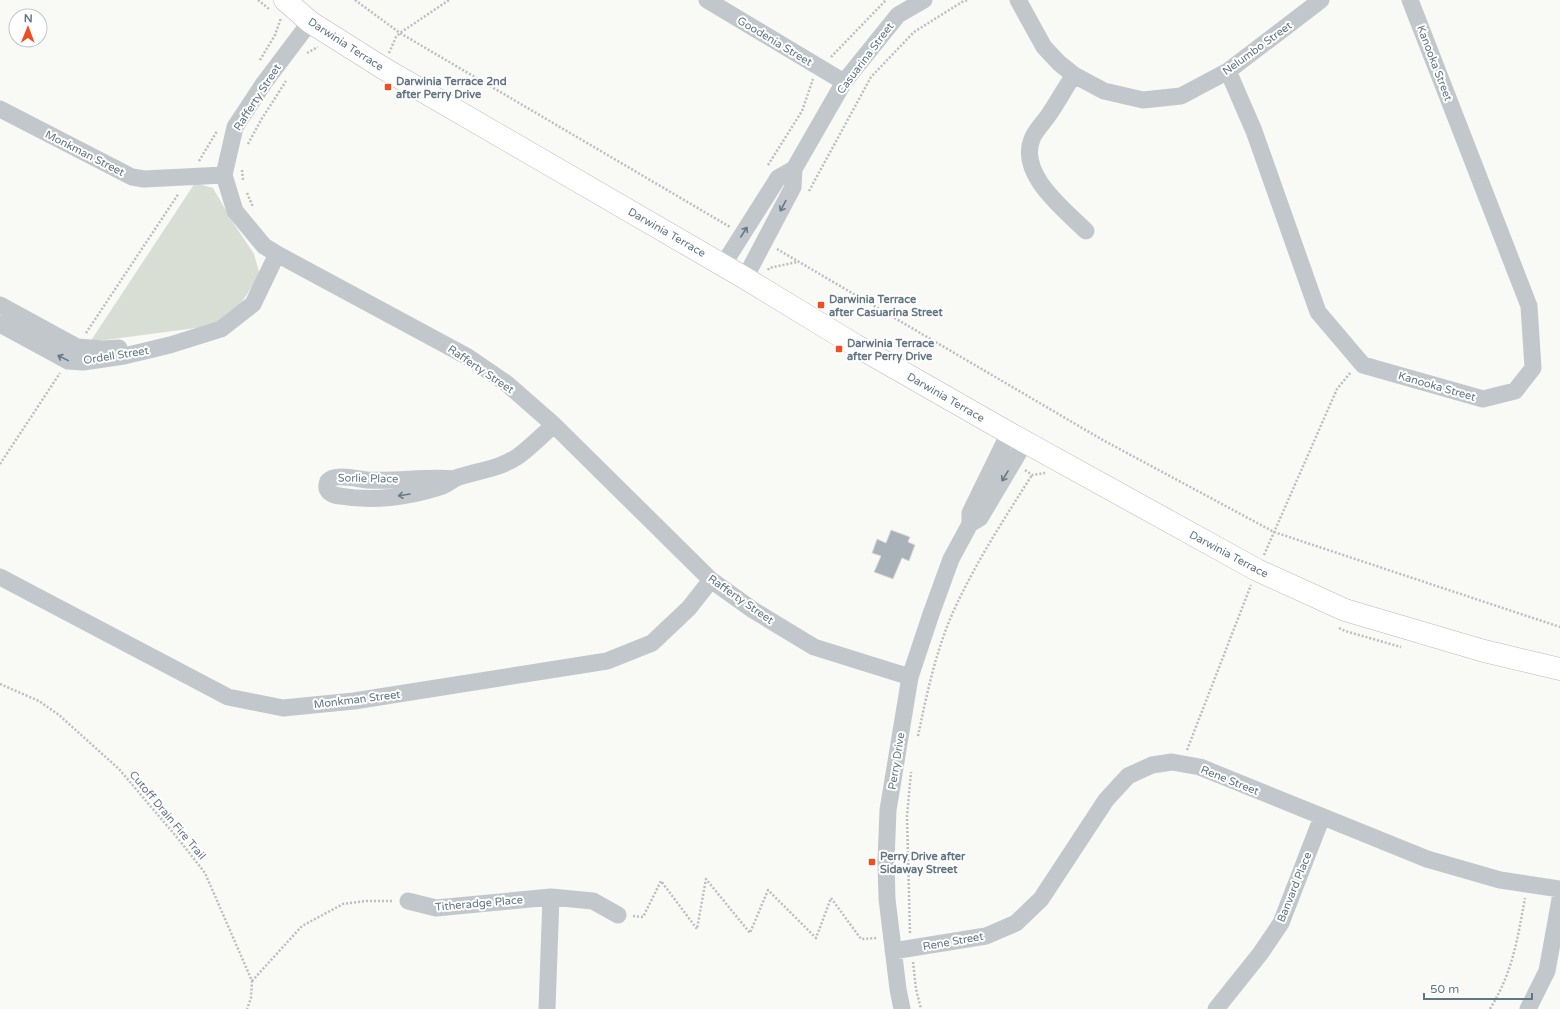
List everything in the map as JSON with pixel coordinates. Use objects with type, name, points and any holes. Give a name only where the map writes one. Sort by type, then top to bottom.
[{"type":"main road","name":"Darwinia Terrace","points":[[285,0],[310,22],[383,68],[745,278],[855,345],[1017,438],[1257,570],[1346,610],[1484,651],[1560,669]]},
{"type":"street","name":"Goodenia Street","points":[[707,0],[844,82]]},
{"type":"street","name":"Casuarina Street","points":[[745,278],[774,243],[792,188],[794,169],[844,82],[898,15],[924,0]]},
{"type":"street","name":"Nelumbo Street","points":[[1018,0],[1044,47],[1059,63],[1074,75],[1104,91],[1143,100],[1181,96],[1228,71],[1321,0]]},
{"type":"street","name":"Kanooka Street","points":[[1228,71],[1254,131],[1318,312],[1363,365],[1483,399],[1515,391],[1533,368],[1529,306],[1410,0]]},
{"type":"street","name":"Rafferty Street","points":[[310,22],[264,84],[235,128],[224,175],[234,211],[264,246],[468,357],[506,382],[554,424],[711,580],[753,610],[814,647],[910,676]]},
{"type":"street","points":[[1074,75],[1049,115],[1032,138],[1029,157],[1035,176],[1053,199],[1086,231]]},
{"type":"street","name":"Monkman Street","points":[[0,109],[132,177],[144,179],[224,175]]},
{"type":"street","name":"Casuarina Street","points":[[722,265],[740,223],[778,178],[794,169]]},
{"type":"street","name":"Ordell Street","points":[[0,324],[68,361],[83,362],[124,356],[170,345],[221,330],[252,304],[277,254]]},
{"type":"street","name":"Ordell Street","points":[[0,305],[78,347],[103,349],[170,345]]},
{"type":"street","name":"Sorlie Place","points":[[455,479],[436,477],[369,480],[335,477],[329,480],[327,487],[330,493],[338,496],[357,498],[385,498],[436,488],[455,479],[487,470],[517,457],[554,424]]},
{"type":"street","name":"Perry Drive","points":[[902,1009],[887,899],[886,861],[888,810],[910,676],[930,614],[951,559],[970,524],[980,518],[1017,438]]},
{"type":"street","name":"Monkman Street","points":[[0,577],[228,697],[283,708],[354,701],[607,661],[652,643],[689,608],[711,580]]},
{"type":"street","name":"Rene Street","points":[[893,951],[986,936],[1016,923],[1041,899],[1106,800],[1128,776],[1152,765],[1172,762],[1200,767],[1427,859],[1500,880],[1560,889]]},
{"type":"street","name":"Banvard Place","points":[[1216,1009],[1260,954],[1281,923],[1322,817]]},
{"type":"street","points":[[547,1009],[551,897]]},
{"type":"street","name":"Titheradge Place","points":[[408,901],[436,908],[551,897],[593,901],[618,915]]},
{"type":"street","points":[[1528,1009],[1547,971],[1560,899]]},
{"type":"path","points":[[258,0],[281,19],[275,35]]},
{"type":"path","points":[[355,0],[400,33],[729,227]]},
{"type":"path","points":[[383,68],[396,37],[449,0]]},
{"type":"path","points":[[766,169],[802,111],[812,80],[852,34],[886,0]]},
{"type":"path","points":[[807,194],[872,77],[914,32],[962,2],[968,0]]},
{"type":"path","points":[[248,144],[261,120],[287,81]]},
{"type":"path","points":[[243,163],[242,169],[244,184]]},
{"type":"path","points":[[118,285],[190,177]]},
{"type":"path","points":[[246,191],[254,211]]},
{"type":"path","points":[[729,227],[740,223]]},
{"type":"path","points":[[729,227],[740,223]]},
{"type":"path","points":[[774,243],[1101,439],[1274,532],[1560,627]]},
{"type":"path","points":[[1181,764],[1257,570],[1337,389],[1360,361]]},
{"type":"path","points":[[917,737],[933,668],[954,611],[977,564],[1032,475]]},
{"type":"path","name":"Cutoff Drain Fire Trail","points":[[0,684],[39,701],[60,715],[119,769],[205,873],[252,981],[251,998],[247,1009]]},
{"type":"path","points":[[912,767],[907,816],[908,919],[916,989],[921,1009]]},
{"type":"path","points":[[618,915],[643,917],[661,881],[697,929],[706,879],[750,933],[768,890],[816,938],[831,898],[861,939],[868,939]]},
{"type":"path","points":[[1490,1009],[1500,993],[1509,972],[1515,951],[1527,884]]},
{"type":"path","points":[[252,981],[302,926],[343,904],[366,901],[408,901]]},
{"type":"shaded area","points":[[195,183],[213,188],[232,221],[254,254],[260,275],[239,306],[211,326],[90,342]]},
{"type":"building","points":[[891,530],[910,537],[908,542],[915,545],[909,561],[902,558],[893,579],[874,572],[881,556],[872,553],[877,539],[886,543]]},
{"type":"place","name":"Darwinia Terrace 2nd after Perry Drive","points":[[388,87]]},
{"type":"place","name":"Darwinia Terrace after Casuarina Street","points":[[821,305]]},
{"type":"place","name":"Darwinia Terrace after Perry Drive","points":[[839,349]]},
{"type":"place","name":"Perry Drive after Sidaway Street","points":[[872,862]]}]
